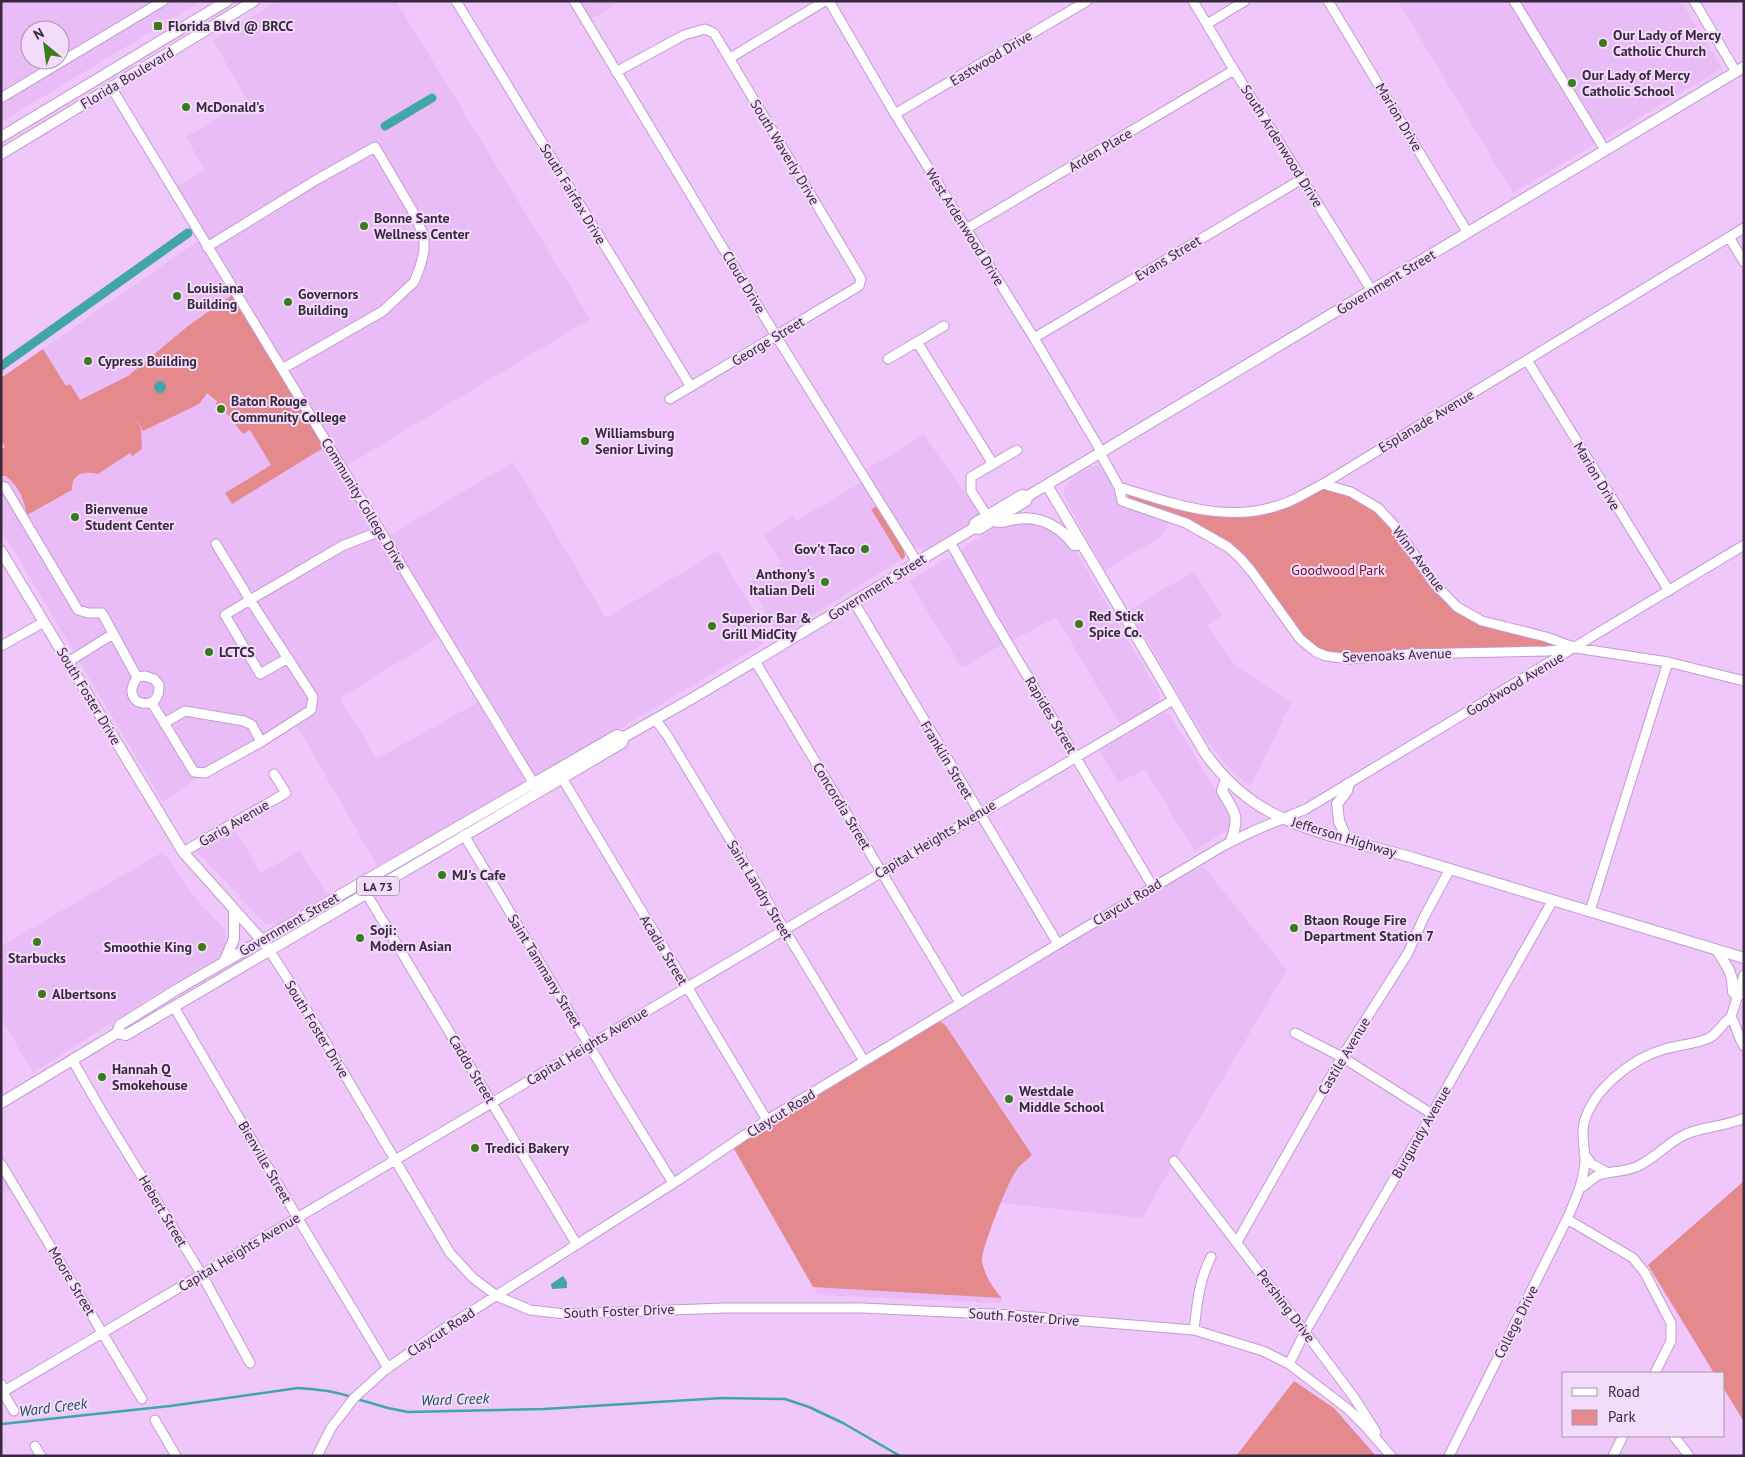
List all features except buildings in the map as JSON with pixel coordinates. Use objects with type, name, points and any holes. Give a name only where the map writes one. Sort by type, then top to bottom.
[{"type":"main road","name":"Florida Boulevard","points":[[1,137],[227,1]]},
{"type":"main road","name":"Florida Boulevard","points":[[1,154],[254,1]]},
{"type":"main road","points":[[154,45],[162,57]]},
{"type":"main road","name":"Government Street","points":[[117,1033],[126,1035],[464,836],[587,753],[617,735],[624,736],[655,720],[755,661],[974,528],[975,523],[1026,501],[1028,496],[1740,69]]},
{"type":"main road","name":"Jefferson Highway","points":[[1047,485],[1205,753],[1226,779],[1253,802],[1284,819],[1348,840],[1744,958]]},
{"type":"main road","points":[[990,518],[1001,523],[1032,518],[1042,521],[1062,532],[1074,545],[1082,545]]},
{"type":"main road","name":"South Foster Drive","points":[[1,551],[182,852],[263,940],[269,950]]},
{"type":"main road","name":"Government Street","points":[[1,1103],[73,1061],[117,1033],[120,1024],[223,962],[536,788],[562,778],[622,743],[624,736]]},
{"type":"main road","points":[[562,778],[561,773],[564,770],[584,758],[587,753]]},
{"type":"main road","points":[[1226,779],[1222,791],[1236,816],[1237,825],[1231,842]]},
{"type":"main road","points":[[1348,840],[1339,821],[1337,804],[1347,791],[1349,784]]},
{"type":"main road","points":[[223,962],[229,953],[234,939],[234,910]]},
{"type":"main road","points":[[1717,950],[1729,970],[1733,992],[1741,995]]},
{"type":"street","points":[[1,98],[163,1]]},
{"type":"street","name":"South Fairfax Drive","points":[[456,1],[691,387]]},
{"type":"street","name":"Cloud Drive","points":[[574,1],[776,336],[917,562]]},
{"type":"street","points":[[730,58],[827,1]]},
{"type":"street","name":"West Ardenwood Drive","points":[[827,1],[1034,338],[1101,453]]},
{"type":"street","name":"Eastwood Drive","points":[[895,114],[1087,1]]},
{"type":"street","name":"South Ardenwood Drive","points":[[1193,1],[1372,291]]},
{"type":"street","points":[[1207,24],[1245,1]]},
{"type":"street","name":"Marion Drive","points":[[1328,1],[1468,233]]},
{"type":"street","points":[[1514,1],[1605,150]]},
{"type":"street","points":[[1694,1],[1740,69]]},
{"type":"street","name":"South Waverly Drive","points":[[616,72],[684,35],[705,29],[714,33],[861,279]]},
{"type":"street","name":"Arden Place","points":[[966,229],[1234,70]]},
{"type":"street","name":"Community College Drive","points":[[111,87],[536,788]]},
{"type":"street","points":[[207,247],[316,180],[375,147],[412,210],[424,236],[424,251],[414,282],[383,311],[282,368]]},
{"type":"street","name":"Evans Street","points":[[1034,338],[1302,179]]},
{"type":"street","name":"Esplanade Avenue","points":[[1119,487],[1160,500],[1213,513],[1248,512],[1288,502],[1322,484],[1744,228]]},
{"type":"street","points":[[1729,237],[1744,262]]},
{"type":"street","name":"George Street","points":[[670,399],[859,286],[861,279]]},
{"type":"street","points":[[888,359],[944,326]]},
{"type":"street","points":[[917,342],[993,464]]},
{"type":"street","name":"Marion Drive","points":[[1527,360],[1669,591]]},
{"type":"street","points":[[990,518],[971,491],[971,477],[1017,450]]},
{"type":"street","points":[[1101,453],[1119,487]]},
{"type":"street","name":"Winn Avenue","points":[[1322,484],[1351,492],[1378,508],[1394,525],[1433,582],[1457,607],[1482,620],[1546,637],[1576,648]]},
{"type":"street","points":[[1,486],[5,487],[78,610],[88,613],[102,613],[137,677]]},
{"type":"street","name":"Sevenoaks Avenue","points":[[1119,487],[1122,501],[1186,523],[1228,547],[1252,572],[1300,639],[1316,652],[1326,656],[1350,659],[1410,654],[1547,651],[1576,648],[1668,662],[1744,681]]},
{"type":"street","points":[[288,658],[260,674],[225,615],[342,546],[380,531]]},
{"type":"street","name":"Rapides Street","points":[[950,542],[972,583],[1153,887]]},
{"type":"street","points":[[152,702],[194,772],[205,773],[261,742],[311,710],[313,697],[216,544]]},
{"type":"street","name":"Goodwood Avenue","points":[[1284,819],[1306,809],[1349,784],[1744,545]]},
{"type":"street","name":"Franklin Street","points":[[854,602],[1058,944]]},
{"type":"street","points":[[1,646],[44,622]]},
{"type":"street","points":[[68,662],[113,634]]},
{"type":"street","name":"Concordia Street","points":[[755,661],[960,1003]]},
{"type":"street","points":[[1590,911],[1668,662]]},
{"type":"street","points":[[145,676],[154,679],[159,685],[158,696],[152,702],[143,704],[135,700],[132,693],[137,677],[145,676]]},
{"type":"street","name":"Capital Heights Avenue","points":[[2,1389],[202,1275],[783,929],[1173,700]]},
{"type":"street","points":[[164,723],[185,711],[244,721],[252,725],[261,742]]},
{"type":"street","name":"Saint Landry Street","points":[[655,720],[667,735],[864,1061]]},
{"type":"street","name":"Garig Avenue","points":[[182,852],[286,793],[274,774]]},
{"type":"street","name":"Acadia Street","points":[[562,778],[767,1120]]},
{"type":"street","name":"Claycut Road","points":[[317,1456],[331,1428],[367,1385],[439,1332],[577,1245],[767,1120],[864,1061],[1231,842],[1284,819]]},
{"type":"street","name":"Saint Tammany Street","points":[[464,836],[672,1183]]},
{"type":"street","name":"Castile Avenue","points":[[1237,1242],[1342,1057],[1408,952],[1424,916],[1450,869]]},
{"type":"street","name":"Caddo Street","points":[[366,893],[577,1245]]},
{"type":"street","name":"Burgundy Avenue","points":[[1289,1364],[1553,900]]},
{"type":"street","name":"South Foster Drive","points":[[269,950],[450,1253],[473,1278],[497,1296],[530,1310],[567,1314],[725,1308],[863,1308],[1011,1315],[1194,1330],[1263,1351],[1289,1364],[1348,1409],[1391,1456]]},
{"type":"street","name":"College Drive","points":[[1449,1456],[1567,1219],[1580,1188],[1584,1167],[1582,1132],[1588,1113],[1605,1088],[1624,1068],[1655,1052],[1707,1039],[1719,1030],[1731,1017],[1741,995],[1744,975]]},
{"type":"street","name":"Bienville Street","points":[[174,1007],[388,1368]]},
{"type":"street","points":[[1731,1017],[1736,1034],[1744,1046]]},
{"type":"street","points":[[1295,1033],[1342,1057],[1432,1114]]},
{"type":"street","name":"Hebert Street","points":[[73,1061],[202,1275],[250,1363]]},
{"type":"street","points":[[1580,1188],[1596,1176],[1633,1169],[1685,1134],[1744,1118]]},
{"type":"street","points":[[1584,1154],[1592,1164],[1608,1173]]},
{"type":"street","name":"Pershing Drive","points":[[1174,1161],[1306,1332],[1353,1396],[1391,1456]]},
{"type":"street","name":"Moore Street","points":[[1,1164],[142,1399]]},
{"type":"street","points":[[1567,1219],[1633,1258],[1645,1273],[1671,1322],[1671,1341],[1655,1372]]},
{"type":"street","points":[[1194,1330],[1198,1291],[1204,1269],[1211,1257]]},
{"type":"street","points":[[2,1389],[14,1411]]},
{"type":"street","points":[[155,1420],[176,1456]]},
{"type":"street","points":[[1613,1456],[1622,1437]]},
{"type":"street","points":[[1675,1437],[1689,1456]]},
{"type":"street","points":[[35,1446],[41,1456]]},
{"type":"shaded area","points":[[1,1],[202,1],[1,122]]},
{"type":"shaded area","name":"Baton Rouge Community College","points":[[278,1],[396,1],[590,319],[343,468],[385,538],[513,462],[606,618],[718,551],[767,634],[763,644],[542,774],[529,776],[443,635],[340,698],[377,759],[478,702],[523,777],[521,787],[377,866],[296,724],[205,773],[163,802],[1,529],[1,449],[5,447],[1,440],[1,378],[202,238],[173,189],[205,170],[186,137],[247,100],[213,40]]},
{"type":"shaded area","points":[[574,1],[622,1],[586,22]]},
{"type":"shaded area","name":"Our Lady of Mercy Catholic School","points":[[1398,1],[1681,1],[1722,68],[1513,193]]},
{"type":"shaded area","points":[[158,381],[162,381],[166,387],[162,393],[158,393],[154,389],[154,385]]},
{"type":"shaded area","points":[[924,435],[981,516],[924,550],[913,546],[864,471]]},
{"type":"shaded area","points":[[1093,466],[1100,466],[1104,470],[1119,501],[1169,523],[1162,536],[1105,570],[1063,495],[1067,484],[1079,473]]},
{"type":"shaded area","points":[[862,482],[904,551],[904,558],[779,636],[749,582],[781,563],[764,535],[793,516],[796,521]]},
{"type":"shaded area","points":[[1014,522],[1047,527],[1071,543],[1160,695],[1158,704],[1121,726],[1056,617],[1012,641],[962,557],[963,547],[997,527]]},
{"type":"shaded area","points":[[947,558],[955,561],[1003,644],[962,668],[909,581]]},
{"type":"shaded area","points":[[1194,571],[1222,616],[1207,625],[1235,665],[1291,703],[1250,787],[1227,766],[1205,738],[1129,610]]},
{"type":"shaded area","points":[[1165,712],[1169,713],[1233,820],[1231,828],[1194,851],[1145,769],[1119,783],[1099,751]]},
{"type":"shaded area","points":[[231,824],[261,873],[300,851],[327,894],[278,924],[266,924],[192,847]]},
{"type":"shaded area","points":[[163,852],[196,899],[225,929],[227,947],[219,957],[151,997],[33,1073],[1,1018],[1,946]]},
{"type":"shaded area","name":"Westdale Middle School","points":[[1203,866],[1287,970],[1174,1161],[1143,1218],[1001,1203],[983,1252],[982,1261],[987,1277],[995,1291],[1002,1298],[1001,1303],[818,1295],[733,1147],[1156,890]]},
{"type":"shaded area","points":[[1,1170],[12,1189],[1,1195]]},
{"type":"shaded area","points":[[563,1276],[567,1282],[567,1288],[552,1289],[551,1284]]},
{"type":"green space","points":[[235,293],[328,445],[232,504],[225,493],[271,465],[250,430],[243,434],[227,414],[216,405],[217,401],[207,393],[199,404],[143,431],[133,413],[141,429],[142,449],[132,456],[130,453],[98,474],[80,474],[72,484],[72,490],[27,515],[18,489],[6,476],[1,476],[1,449],[5,447],[1,440],[1,378],[43,349],[66,386],[70,384],[80,400],[128,376],[188,326]]},
{"type":"green space","name":"Goodwood Park","points":[[1320,490],[1349,495],[1371,506],[1391,526],[1453,607],[1486,626],[1551,641],[1554,647],[1351,655],[1320,649],[1303,639],[1235,549],[1127,498],[1130,495],[1205,515],[1242,517],[1281,509]]},
{"type":"green space","points":[[878,508],[904,551],[905,556],[902,560],[871,509]]},
{"type":"green space","points":[[935,1022],[941,1022],[946,1026],[1032,1155],[1018,1168],[1008,1185],[983,1254],[982,1261],[987,1276],[992,1286],[1002,1298],[813,1287],[733,1147]]},
{"type":"green space","points":[[1744,1181],[1744,1422],[1725,1391],[1725,1372],[1713,1372],[1648,1265]]},
{"type":"green space","points":[[1294,1381],[1334,1408],[1376,1456],[1236,1456]]},
{"type":"waterway","points":[[385,126],[432,98]]},
{"type":"waterway","points":[[1,366],[188,233]]},
{"type":"waterway","name":"Ward Creek","points":[[2,1424],[170,1406],[298,1388],[339,1393],[352,1397]]},
{"type":"waterway","name":"Ward Creek","points":[[357,1399],[408,1412],[544,1409],[722,1398],[785,1399],[809,1407],[843,1423],[900,1456]]},
{"type":"place","name":"Florida Blvd @ BRCC","points":[[158,26]]},
{"type":"place","name":"Our Lady of Mercy Catholic Church","points":[[1603,43]]},
{"type":"place","name":"Our Lady of Mercy Catholic School","points":[[1572,83]]},
{"type":"place","name":"McDonald's","points":[[186,107]]},
{"type":"place","name":"Bonne Sante Wellness Center","points":[[364,226]]},
{"type":"place","name":"Louisiana Building","points":[[177,296]]},
{"type":"place","name":"Governors Building","points":[[288,302]]},
{"type":"place","name":"Cypress Building","points":[[88,361]]},
{"type":"place","name":"Baton Rouge Community College","points":[[221,409]]},
{"type":"place","name":"Williamsburg Senior Living","points":[[585,441]]},
{"type":"place","name":"Bienvenue Student Center","points":[[75,517]]},
{"type":"place","name":"Gov't Taco","points":[[865,549]]},
{"type":"place","name":"Anthony's Italian Deli","points":[[825,582]]},
{"type":"place","name":"Red Stick Spice Co.","points":[[1079,624]]},
{"type":"place","name":"Superior Bar & Grill MidCity","points":[[712,626]]},
{"type":"place","name":"LCTCS","points":[[209,652]]},
{"type":"place","name":"MJ's Cafe","points":[[442,875]]},
{"type":"place","name":"Btaon Rouge Fire Department Station 7","points":[[1294,928]]},
{"type":"place","name":"Soji: Modern Asian","points":[[360,938]]},
{"type":"place","name":"Starbucks","points":[[37,942]]},
{"type":"place","name":"Smoothie King","points":[[202,947]]},
{"type":"place","name":"Albertsons","points":[[42,994]]},
{"type":"place","name":"Hannah Q Smokehouse","points":[[102,1077]]},
{"type":"place","name":"Westdale Middle School","points":[[1009,1099]]},
{"type":"place","name":"Tredici Bakery","points":[[475,1148]]}]
